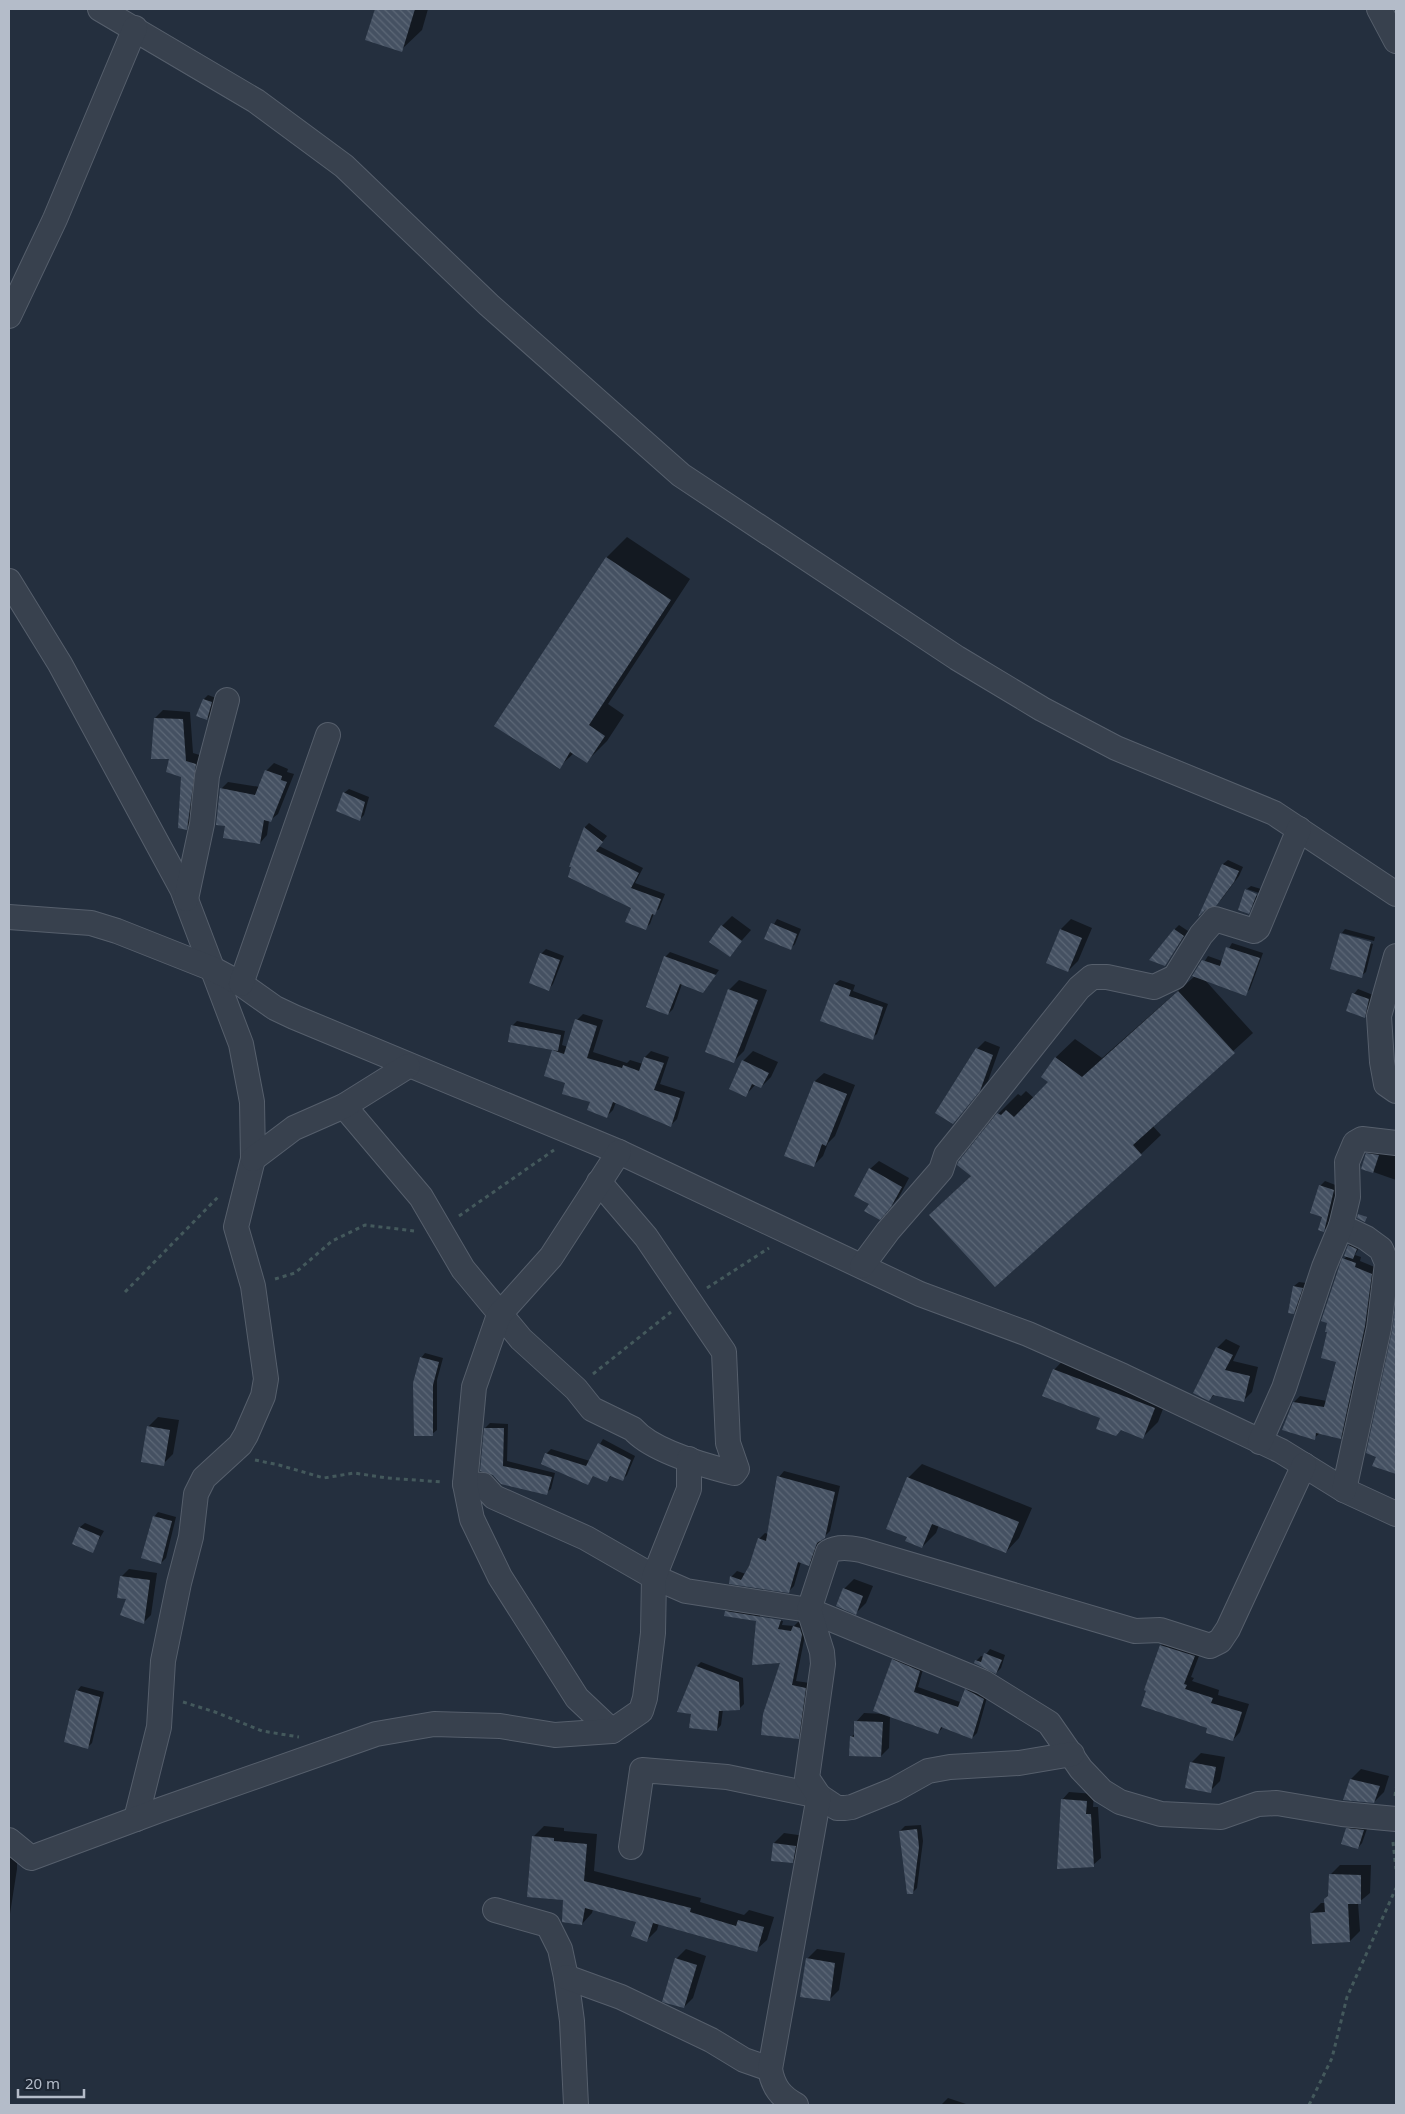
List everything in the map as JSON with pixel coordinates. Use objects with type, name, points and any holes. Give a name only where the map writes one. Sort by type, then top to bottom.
[{"type":"street","points":[[100,9],[256,101],[344,166],[489,305],[681,475],[956,658],[1042,709],[1116,748],[1274,813],[1396,894]]},
{"type":"street","points":[[1379,9],[1396,40]]},
{"type":"street","points":[[9,316],[55,219],[135,28]]},
{"type":"street","points":[[9,581],[60,664],[186,899],[241,1044],[252,1102],[252,1159],[236,1227],[252,1286],[266,1379],[263,1396],[240,1445],[204,1478],[196,1494],[191,1537],[179,1583],[163,1661],[156,1747],[136,1819]]},
{"type":"street","points":[[186,899],[202,824],[207,776],[227,700]]},
{"type":"street","points":[[241,984],[328,736]]},
{"type":"street","points":[[862,1266],[888,1231],[941,1170],[946,1156],[957,1141],[1079,988],[1092,977],[1107,977],[1154,987],[1175,977],[1201,935],[1216,919],[1254,931],[1258,928],[1299,828]]},
{"type":"street","points":[[9,917],[91,923],[213,969],[241,984],[274,1008],[408,1066],[619,1152],[920,1294],[1028,1334],[1260,1442],[1304,1465],[1344,1490],[1396,1514]]},
{"type":"street","points":[[1396,956],[1379,1016],[1382,1062],[1386,1084],[1396,1091]]},
{"type":"street","points":[[252,1159],[294,1128],[344,1106],[408,1066]]},
{"type":"street","points":[[344,1106],[421,1197],[463,1269],[499,1315],[534,1352],[576,1388],[592,1410],[633,1428],[638,1434],[659,1446],[732,1472],[737,1471],[728,1443],[724,1352],[646,1237],[599,1182]]},
{"type":"street","points":[[1260,1442],[1284,1388],[1324,1266],[1341,1226],[1348,1197],[1346,1162],[1355,1143],[1362,1139],[1396,1143]]},
{"type":"street","points":[[612,1731],[576,1698],[500,1576],[472,1519],[466,1484],[474,1387],[499,1315],[551,1257],[619,1152]]},
{"type":"street","points":[[1341,1226],[1366,1238],[1381,1249],[1388,1263],[1379,1328],[1365,1384],[1344,1490]]},
{"type":"street","points":[[9,1840],[31,1858],[376,1734],[434,1724],[500,1726],[555,1736],[612,1731],[641,1711],[645,1698],[653,1633],[654,1577],[690,1489],[689,1458]]},
{"type":"street","points":[[796,2105],[784,2098],[772,2082],[770,2069],[819,1796],[807,1778],[823,1664],[822,1652],[809,1610],[828,1552],[833,1549],[846,1548],[971,1582],[1135,1631],[1160,1630],[1210,1646],[1220,1641],[1228,1630],[1304,1465]]},
{"type":"street","points":[[466,1484],[483,1485],[494,1497],[586,1538],[654,1577],[694,1592],[809,1610],[983,1682],[1049,1723],[1081,1768],[1109,1797],[1160,1814],[1221,1817],[1258,1804],[1277,1803],[1342,1814],[1396,1819]]},
{"type":"street","points":[[631,1847],[642,1770],[726,1777],[819,1796],[837,1808],[852,1807],[894,1790],[928,1771],[950,1767],[1019,1762],[1072,1754]]},
{"type":"street","points":[[495,1910],[548,1925],[560,1949],[572,2021],[576,2105]]},
{"type":"street","points":[[566,1977],[621,1997],[711,2040],[744,2060],[770,2069]]},
{"type":"path","points":[[126,1292],[221,1194]]},
{"type":"path","points":[[218,1464],[238,1458],[279,1465],[324,1478],[354,1473],[387,1478],[466,1484]]},
{"type":"path","points":[[161,1696],[215,1712],[262,1731],[308,1738]]},
{"type":"path","points":[[1309,2105],[1332,2058],[1347,1997],[1396,1894],[1396,1888]]},
{"type":"building","points":[[375,9],[415,9],[402,52],[365,40]]},
{"type":"building","points":[[606,557],[671,600],[589,725],[605,736],[587,763],[570,752],[560,769],[494,726]]},
{"type":"building","points":[[203,699],[212,702],[207,720],[196,716]]},
{"type":"building","points":[[154,718],[183,719],[186,761],[196,764],[187,830],[178,828],[181,777],[166,772],[169,759],[151,759]]},
{"type":"building","points":[[265,770],[282,776],[281,780],[287,782],[271,822],[264,820],[260,844],[223,838],[225,826],[216,825],[220,788],[255,795]]},
{"type":"building","points":[[343,792],[365,802],[360,821],[336,811]]},
{"type":"building","points":[[584,827],[603,842],[596,851],[639,873],[631,888],[661,899],[655,915],[652,914],[646,930],[625,922],[631,908],[568,877],[571,867],[569,867]]},
{"type":"building","points":[[1222,864],[1239,871],[1234,882],[1216,906],[1205,910],[1198,917]]},
{"type":"building","points":[[1245,889],[1257,894],[1249,914],[1238,910]]},
{"type":"building","points":[[771,923],[797,934],[791,950],[764,939]]},
{"type":"building","points":[[721,925],[742,941],[730,957],[709,942]]},
{"type":"building","points":[[1060,929],[1082,938],[1068,972],[1046,963]]},
{"type":"building","points":[[1174,929],[1184,936],[1165,966],[1149,960]]},
{"type":"building","points":[[1340,933],[1371,942],[1362,978],[1330,969]]},
{"type":"building","points":[[1226,947],[1260,958],[1246,996],[1192,976],[1202,960],[1220,966]]},
{"type":"building","points":[[540,953],[560,960],[549,991],[529,983]]},
{"type":"building","points":[[664,956],[716,975],[703,993],[680,984],[668,1015],[646,1007]]},
{"type":"building","points":[[834,984],[851,990],[849,996],[883,1007],[873,1040],[820,1021]]},
{"type":"building","points":[[728,989],[758,1000],[734,1063],[705,1052]]},
{"type":"building","points":[[1178,991],[1235,1053],[1133,1145],[1142,1155],[995,1287],[929,1215],[971,1176],[957,1165],[958,1162],[997,1113],[1001,1115],[1006,1110],[1014,1117],[1048,1082],[1041,1077],[1055,1057],[1082,1077]]},
{"type":"building","points":[[1352,993],[1369,999],[1365,1018],[1346,1011]]},
{"type":"building","points":[[575,1019],[597,1026],[587,1058],[622,1068],[623,1065],[639,1071],[644,1057],[664,1063],[654,1090],[680,1098],[671,1127],[613,1102],[607,1118],[587,1110],[590,1102],[562,1094],[565,1083],[544,1076],[552,1050],[564,1054]]},
{"type":"building","points":[[511,1025],[561,1035],[558,1051],[508,1042]]},
{"type":"building","points":[[976,1048],[993,1055],[980,1091],[953,1124],[935,1113]]},
{"type":"building","points":[[742,1060],[769,1073],[761,1088],[752,1084],[746,1097],[729,1089]]},
{"type":"building","points":[[814,1081],[847,1094],[826,1146],[822,1144],[814,1167],[784,1156]]},
{"type":"building","points":[[1366,1153],[1379,1155],[1373,1173],[1361,1169]]},
{"type":"building","points":[[869,1168],[902,1187],[891,1207],[880,1220],[864,1211],[869,1204],[854,1196]]},
{"type":"building","points":[[1319,1185],[1334,1190],[1324,1232],[1318,1230],[1322,1217],[1310,1213]]},
{"type":"building","points":[[1358,1214],[1367,1217],[1365,1222],[1357,1218]]},
{"type":"building","points":[[1348,1245],[1357,1249],[1353,1259],[1344,1256]]},
{"type":"building","points":[[1342,1258],[1356,1263],[1355,1267],[1372,1274],[1365,1326],[1341,1439],[1316,1433],[1315,1440],[1282,1430],[1293,1402],[1324,1407],[1336,1362],[1321,1358],[1327,1332],[1325,1332],[1327,1323],[1321,1321]]},
{"type":"building","points":[[1293,1286],[1303,1288],[1294,1314],[1288,1313]]},
{"type":"building","points":[[1396,1300],[1396,1474],[1372,1466],[1376,1457],[1366,1453],[1392,1331]]},
{"type":"building","points":[[1216,1347],[1233,1355],[1225,1370],[1250,1376],[1244,1402],[1213,1395],[1209,1401],[1193,1393]]},
{"type":"building","points":[[420,1357],[439,1362],[433,1385],[433,1436],[414,1436],[413,1383]]},
{"type":"building","points":[[1053,1369],[1155,1408],[1143,1439],[1121,1430],[1116,1436],[1096,1429],[1100,1418],[1042,1396]]},
{"type":"building","points":[[147,1426],[170,1430],[164,1466],[141,1462]]},
{"type":"building","points":[[484,1428],[504,1428],[503,1466],[552,1477],[547,1495],[501,1484],[493,1475],[480,1471]]},
{"type":"building","points":[[598,1443],[631,1460],[623,1481],[610,1476],[607,1482],[593,1476],[588,1485],[541,1464],[545,1453],[586,1466]]},
{"type":"building","points":[[777,1476],[835,1492],[825,1538],[817,1543],[809,1566],[798,1562],[789,1593],[729,1584],[730,1576],[741,1580],[749,1566],[758,1538],[766,1541]]},
{"type":"building","points":[[907,1477],[1019,1522],[1006,1553],[932,1524],[922,1548],[905,1541],[907,1537],[886,1529]]},
{"type":"building","points":[[153,1516],[172,1521],[161,1564],[141,1558]]},
{"type":"building","points":[[79,1527],[100,1536],[93,1553],[72,1544]]},
{"type":"building","points":[[120,1576],[150,1580],[144,1624],[120,1615],[126,1599],[117,1598]]},
{"type":"building","points":[[843,1588],[863,1596],[856,1615],[836,1606]]},
{"type":"building","points":[[725,1611],[781,1620],[778,1629],[791,1631],[793,1626],[800,1628],[802,1635],[792,1685],[806,1688],[799,1739],[761,1735],[763,1714],[780,1663],[752,1665],[756,1621],[724,1616]]},
{"type":"building","points":[[1160,1645],[1195,1656],[1184,1684],[1187,1685],[1185,1689],[1213,1698],[1211,1703],[1242,1712],[1233,1741],[1206,1733],[1207,1728],[1141,1706],[1146,1691],[1144,1690]]},
{"type":"building","points":[[984,1653],[1002,1660],[996,1674],[974,1663],[975,1660],[981,1662]]},
{"type":"building","points":[[892,1659],[920,1671],[914,1692],[958,1707],[965,1689],[984,1699],[972,1739],[941,1727],[938,1734],[873,1711]]},
{"type":"building","points":[[696,1666],[739,1682],[740,1710],[719,1711],[717,1731],[689,1728],[691,1714],[677,1712]]},
{"type":"building","points":[[76,1690],[100,1697],[88,1749],[64,1742]]},
{"type":"building","points":[[854,1721],[883,1722],[881,1757],[849,1756],[850,1736],[854,1737]]},
{"type":"building","points":[[1190,1762],[1216,1767],[1211,1793],[1185,1788]]},
{"type":"building","points":[[1350,1779],[1380,1786],[1374,1803],[1343,1800]]},
{"type":"building","points":[[1061,1799],[1087,1801],[1086,1814],[1091,1814],[1094,1867],[1057,1869]]},
{"type":"building","points":[[1346,1828],[1364,1830],[1358,1849],[1341,1844]]},
{"type":"building","points":[[917,1829],[919,1847],[913,1894],[907,1894],[899,1831]]},
{"type":"building","points":[[532,1836],[554,1838],[554,1841],[587,1844],[584,1881],[691,1908],[690,1912],[736,1926],[738,1920],[764,1927],[757,1952],[653,1923],[647,1942],[631,1936],[636,1922],[585,1908],[582,1925],[562,1922],[563,1900],[527,1897]]},
{"type":"building","points":[[773,1843],[796,1846],[793,1863],[771,1861]]},
{"type":"building","points":[[1329,1874],[1361,1875],[1361,1904],[1348,1904],[1350,1942],[1312,1944],[1310,1913],[1325,1912],[1324,1899],[1328,1896]]},
{"type":"building","points":[[675,1958],[697,1965],[684,2008],[662,2002]]},
{"type":"building","points":[[806,1958],[835,1963],[830,2001],[800,1997]]}]
